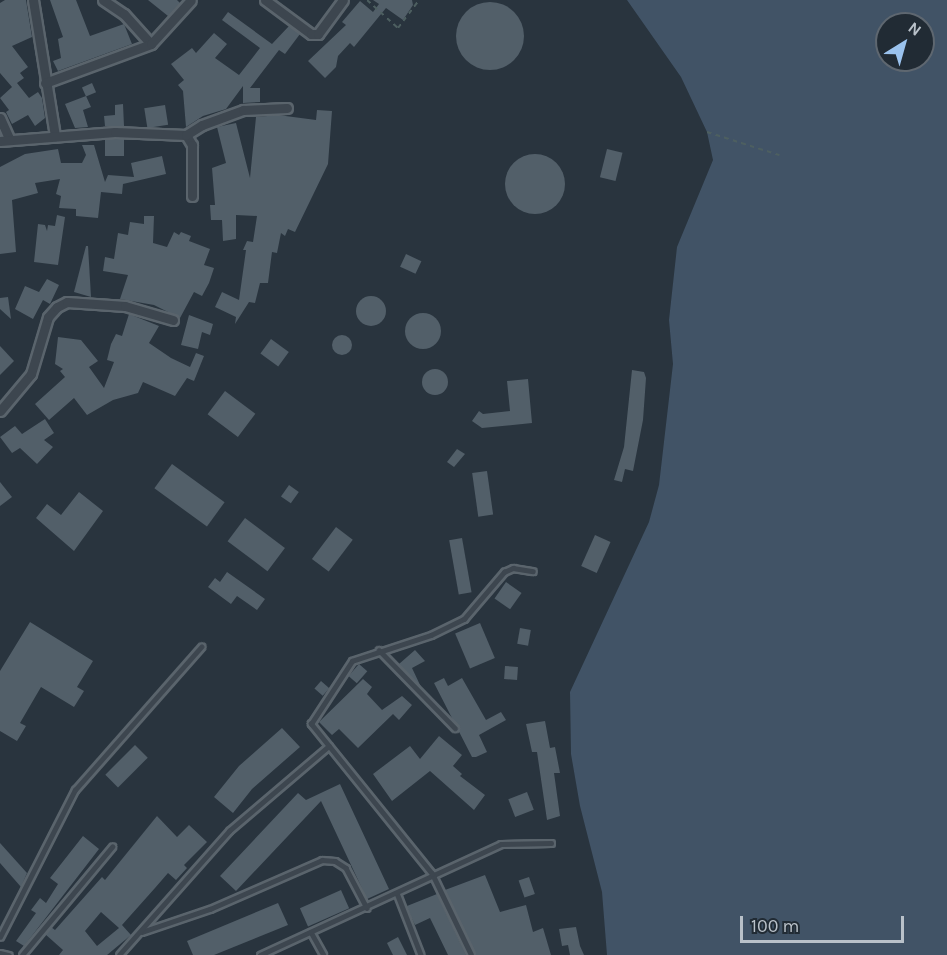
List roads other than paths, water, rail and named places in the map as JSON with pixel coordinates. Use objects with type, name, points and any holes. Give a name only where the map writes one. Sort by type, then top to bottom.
[{"type":"street","points":[[33,0],[55,136]]},
{"type":"street","points":[[103,0],[124,14],[151,44]]},
{"type":"street","points":[[45,83],[151,44],[191,0]]},
{"type":"street","points":[[265,0],[311,34],[323,29],[343,0]]},
{"type":"street","points":[[0,118],[5,139],[114,132],[186,135],[202,125],[243,110],[287,108]]},
{"type":"street","points":[[186,135],[192,145],[192,196]]},
{"type":"street","points":[[0,411],[32,374],[48,317],[57,307],[67,302],[125,306],[173,320]]},
{"type":"lane","points":[[471,955],[432,874],[311,724],[345,667],[379,650],[430,635],[464,619],[504,572],[513,568],[533,571]]},
{"type":"lane","points":[[0,937],[75,790],[201,647]]},
{"type":"lane","points":[[379,650],[455,728]]},
{"type":"lane","points":[[119,955],[229,831],[329,746]]},
{"type":"lane","points":[[260,955],[367,908],[432,874],[501,844],[550,843]]},
{"type":"lane","points":[[22,955],[112,847]]},
{"type":"lane","points":[[140,933],[210,909],[322,860],[335,861],[346,868],[367,908]]},
{"type":"lane","points":[[397,892],[421,955]]},
{"type":"lane","points":[[311,932],[324,955]]},
{"type":"lane","points":[[0,953],[9,955]]},
{"type":"water","points":[[627,0],[947,0],[947,955],[607,955],[602,892],[580,806],[571,754],[570,692],[649,522],[659,485],[673,364],[669,320],[677,247],[713,160],[707,132],[681,77]]}]
